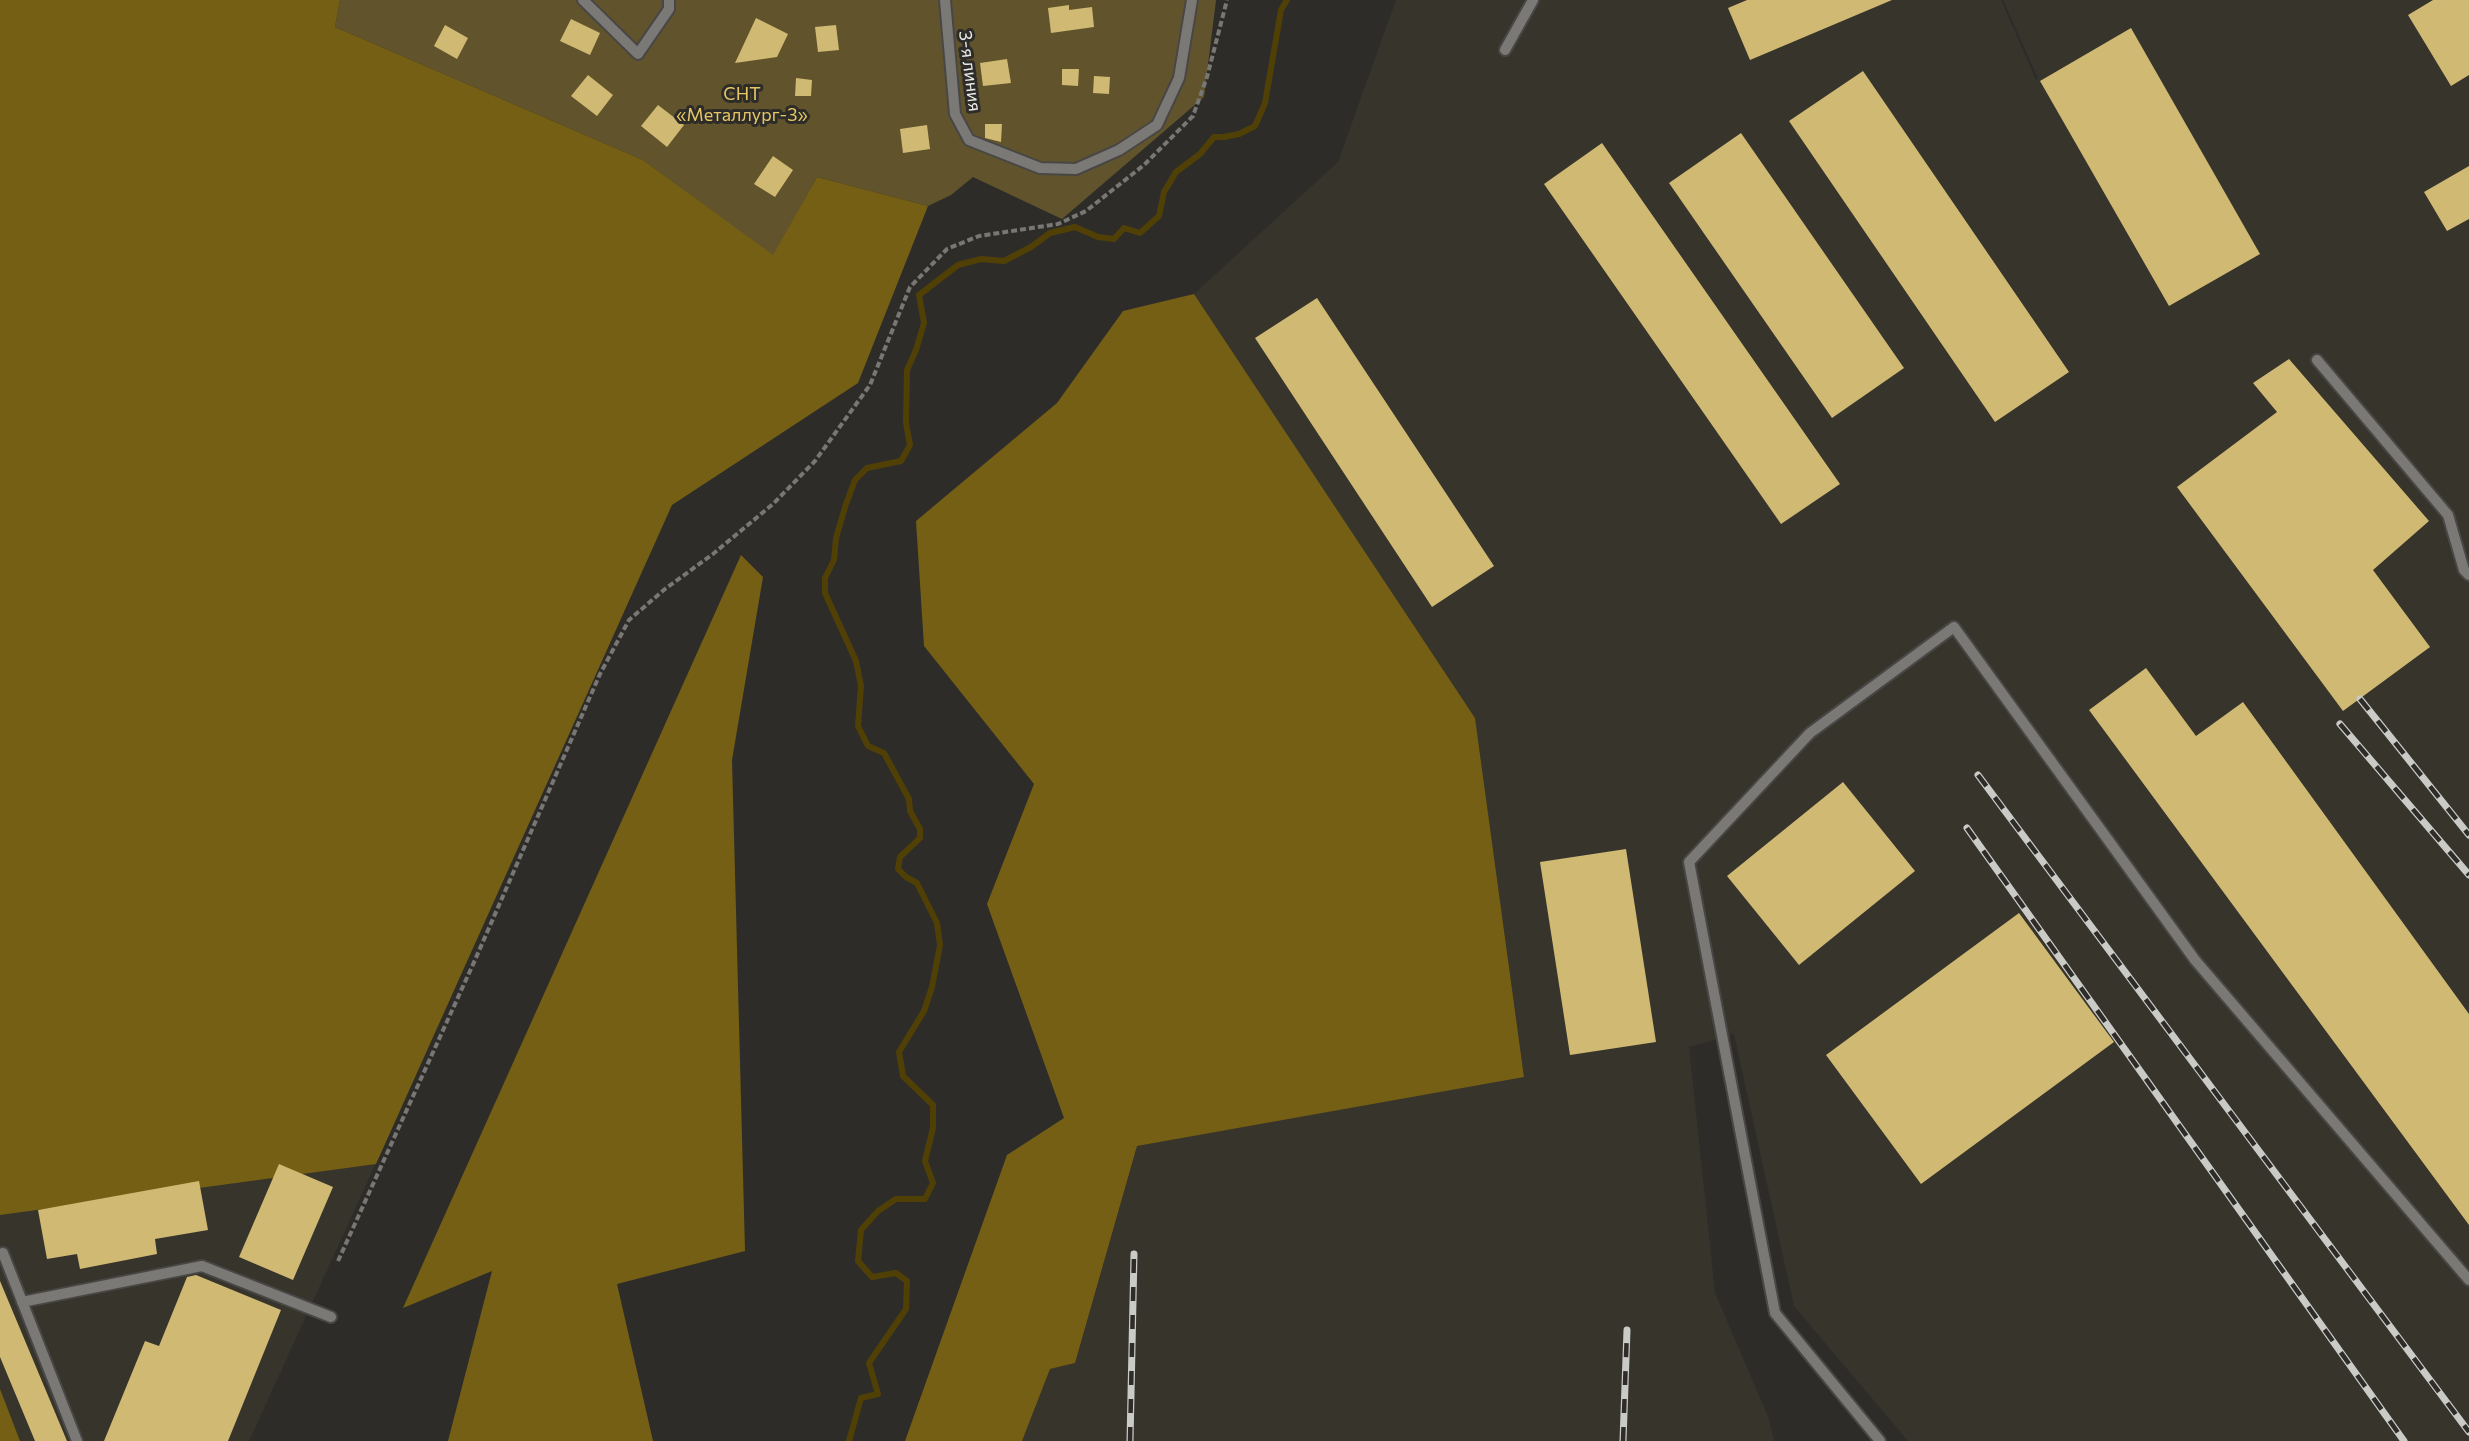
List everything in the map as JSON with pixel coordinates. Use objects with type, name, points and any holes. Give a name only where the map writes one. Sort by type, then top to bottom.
[{"type":"lane","points":[[583,0],[638,54],[669,9],[669,0]]},
{"type":"lane","name":"3-я линия","points":[[945,0],[955,114],[969,140],[1040,168],[1076,169],[1119,150],[1157,125],[1179,78],[1192,0]]},
{"type":"lane","points":[[1505,50],[1533,0]]},
{"type":"lane","points":[[2317,360],[2448,515],[2464,570],[2469,575]]},
{"type":"lane","points":[[1880,1441],[1775,1313],[1689,862],[1810,733],[1954,627],[2195,960],[2469,1280]]},
{"type":"lane","points":[[0,1254],[3,1253],[77,1441]]},
{"type":"lane","points":[[22,1302],[202,1266],[331,1317]]},
{"type":"path","points":[[338,1261],[471,971],[600,674],[629,620],[664,589],[772,504],[815,461],[870,386],[910,287],[947,249],[979,236],[1058,224],[1086,211],[1144,165],[1193,116],[1227,0]]},
{"type":"shaded area","points":[[0,0],[340,0],[335,27],[643,160],[773,255],[817,177],[928,206],[858,383],[672,505],[376,1164],[0,1215]]},
{"type":"shaded area","points":[[1396,0],[2001,0],[2036,80],[2038,78],[2003,0],[2469,0],[2469,1441],[1908,1441],[1794,1306],[1734,1034],[1689,1047],[1715,1293],[1769,1419],[1774,1441],[1022,1441],[1050,1369],[1075,1363],[1137,1146],[1524,1076],[1475,718],[1194,294],[1338,162]]},
{"type":"shaded area","points":[[1194,294],[1475,718],[1524,1077],[1137,1146],[1075,1363],[1050,1369],[1022,1441],[905,1441],[1007,1155],[1064,1118],[987,904],[1034,784],[924,646],[916,521],[1057,403],[1123,311]]},
{"type":"shaded area","points":[[741,555],[763,577],[732,760],[745,1251],[617,1284],[653,1441],[448,1441],[492,1271],[403,1308]]},
{"type":"shaded area","points":[[380,1154],[249,1441],[6,1441],[0,1424],[0,1211]]},
{"type":"shaded area","points":[[0,1389],[20,1441],[0,1441]]},
{"type":"green space","name":"СНТ «Металлург-3»","points":[[340,0],[1216,0],[1204,97],[1062,219],[973,177],[951,195],[928,206],[817,177],[773,256],[643,160],[335,27]]},
{"type":"building","points":[[1747,0],[1892,0],[1750,60],[1728,8]]},
{"type":"building","points":[[2433,0],[2469,0],[2469,75],[2451,86],[2408,15]]},
{"type":"building","points":[[1069,5],[1069,10],[1092,7],[1094,27],[1051,33],[1048,8]]},
{"type":"building","points":[[756,18],[788,34],[777,57],[735,63]]},
{"type":"building","points":[[571,19],[600,33],[590,55],[560,41]]},
{"type":"building","points":[[445,25],[468,38],[457,59],[434,46]]},
{"type":"building","points":[[836,25],[839,50],[818,52],[815,27]]},
{"type":"building","points":[[2131,28],[2260,254],[2169,306],[2040,81]]},
{"type":"building","points":[[1007,59],[1011,83],[983,86],[980,63]]},
{"type":"building","points":[[1062,69],[1079,69],[1078,86],[1062,85]]},
{"type":"building","points":[[1863,71],[2069,372],[1995,422],[1789,121]]},
{"type":"building","points":[[588,75],[613,95],[597,116],[571,96]]},
{"type":"building","points":[[1094,76],[1110,77],[1109,94],[1093,93]]},
{"type":"building","points":[[796,78],[812,80],[811,96],[795,96]]},
{"type":"building","points":[[658,105],[684,125],[667,147],[641,126]]},
{"type":"building","points":[[985,124],[1002,124],[1001,142],[985,138]]},
{"type":"building","points":[[927,125],[930,149],[903,153],[900,129]]},
{"type":"building","points":[[1741,133],[1904,368],[1832,418],[1669,183]]},
{"type":"building","points":[[1602,143],[1840,484],[1781,524],[1544,184]]},
{"type":"building","points":[[773,156],[793,170],[775,197],[754,184]]},
{"type":"building","points":[[2469,166],[2469,219],[2447,231],[2424,192]]},
{"type":"building","points":[[1317,298],[1494,566],[1432,607],[1255,338]]},
{"type":"building","points":[[2289,359],[2429,521],[2373,570],[2430,647],[2343,711],[2177,487],[2277,412],[2253,383]]},
{"type":"building","points":[[2146,668],[2196,736],[2243,702],[2469,1014],[2469,1225],[2089,710]]},
{"type":"building","points":[[1843,782],[1915,871],[1799,965],[1727,876]]},
{"type":"building","points":[[1626,849],[1656,1042],[1570,1055],[1540,862]]},
{"type":"building","points":[[2019,913],[2114,1042],[1921,1184],[1826,1055]]},
{"type":"building","points":[[279,1164],[333,1187],[293,1280],[239,1257]]},
{"type":"building","points":[[199,1181],[208,1230],[155,1239],[157,1254],[80,1269],[77,1254],[47,1259],[38,1210]]},
{"type":"building","points":[[196,1275],[281,1310],[228,1441],[104,1441],[145,1341],[159,1346],[187,1277]]},
{"type":"building","points":[[0,1281],[67,1441],[35,1441],[0,1357]]},
{"type":"waterway","points":[[849,1441],[861,1398],[878,1394],[869,1363],[906,1309],[907,1281],[896,1273],[872,1277],[858,1261],[861,1230],[878,1211],[896,1199],[925,1199],[933,1183],[925,1161],[933,1128],[933,1105],[903,1076],[899,1052],[924,1011],[932,987],[940,945],[937,923],[917,883],[898,869],[900,857],[920,838],[920,829],[910,811],[909,799],[884,753],[868,746],[858,726],[861,686],[856,661],[825,593],[825,578],[834,560],[836,538],[846,504],[855,480],[867,468],[901,461],[910,445],[906,423],[907,370],[924,323],[919,295],[958,265],[981,259],[1004,261],[1031,247],[1050,233],[1075,227],[1098,237],[1114,239],[1124,228],[1140,233],[1159,216],[1164,192],[1176,172],[1200,154],[1214,137],[1239,134],[1255,126],[1265,103],[1281,10],[1287,0]]},
{"type":"railway","points":[[2360,699],[2469,835]]},
{"type":"railway","points":[[2340,724],[2469,875]]},
{"type":"railway","points":[[1978,775],[2469,1432]]},
{"type":"railway","points":[[1967,828],[2404,1441]]},
{"type":"railway","points":[[1130,1441],[1134,1254]]},
{"type":"railway","points":[[1623,1441],[1627,1330]]}]
